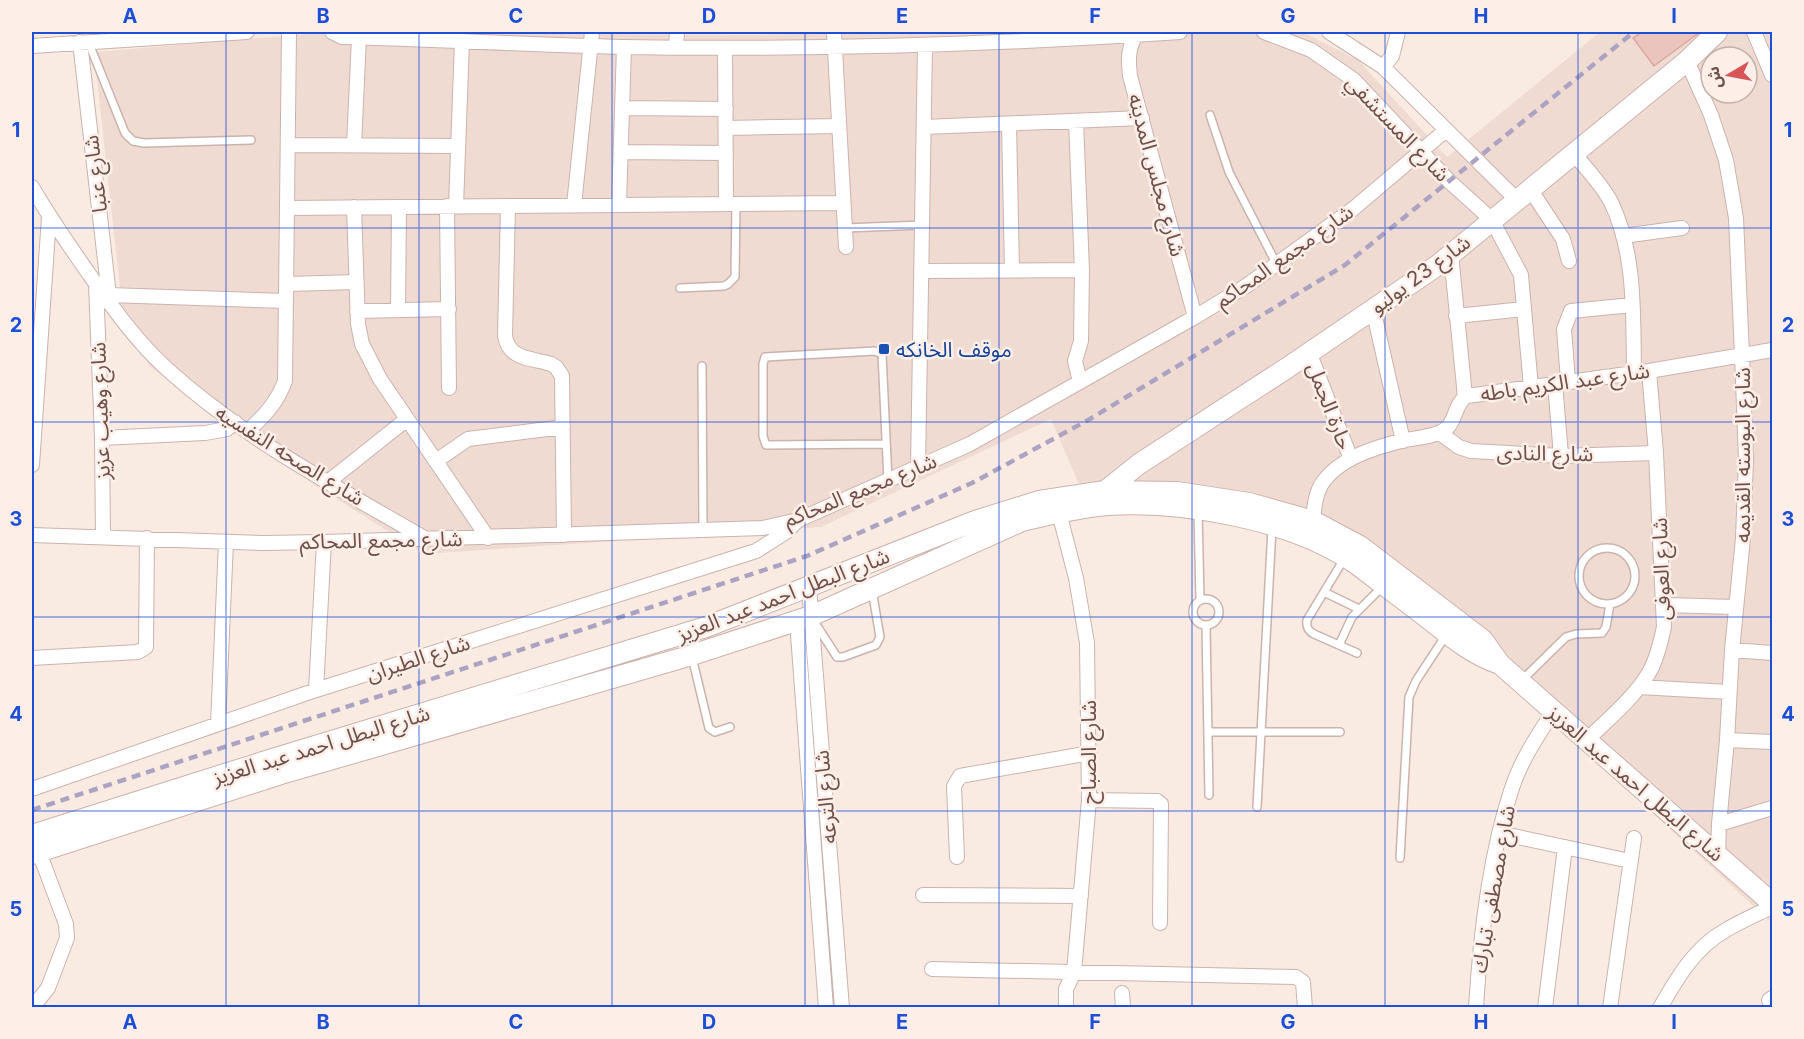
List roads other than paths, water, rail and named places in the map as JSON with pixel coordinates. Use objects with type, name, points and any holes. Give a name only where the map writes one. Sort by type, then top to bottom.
[{"type":"main road","name":"شارع 23 يوليو","points":[[1105,491],[1139,464],[1309,352],[1451,254],[1687,61],[1717,32]]},
{"type":"main road","name":"شارع البطل احمد عبد العزيز","points":[[34,847],[692,655],[804,618],[1057,505],[1105,491],[1177,492],[1249,503],[1313,521],[1360,546],[1483,640],[1500,664],[1773,905]]},
{"type":"main road","name":"شارع البطل احمد عبد العزيز","points":[[34,847],[266,761],[706,627],[975,521],[1038,501],[1057,505],[1156,504],[1198,509],[1272,525],[1299,535],[1345,558],[1473,653],[1500,664]]},
{"type":"street","points":[[32,46],[247,32]]},
{"type":"street","points":[[248,431],[271,409],[280,396],[285,381],[289,145],[288,32]]},
{"type":"street","points":[[333,32],[342,37],[624,47],[725,48],[926,45],[1180,32]]},
{"type":"street","points":[[574,205],[592,32]]},
{"type":"street","points":[[676,47],[677,32]]},
{"type":"street","points":[[834,32],[846,247]]},
{"type":"street","name":"شارع المستشفي","points":[[1267,32],[1311,50],[1354,80],[1449,181],[1492,220],[1521,275],[1531,387]]},
{"type":"street","name":"شارع المستشفي","points":[[1329,32],[1383,67],[1446,130],[1524,195],[1563,239],[1569,261]]},
{"type":"street","points":[[1383,67],[1392,56],[1398,32]]},
{"type":"street","points":[[1754,32],[1773,75]]},
{"type":"street","name":"شارع مجلس المدينه","points":[[1136,33],[1130,42],[1128,59],[1194,317]]},
{"type":"street","points":[[354,145],[359,37]]},
{"type":"street","name":"شارع عنبا","points":[[84,41],[110,301]]},
{"type":"street","points":[[449,387],[448,309],[462,41]]},
{"type":"street","points":[[918,467],[926,45]]},
{"type":"street","points":[[620,204],[624,47]]},
{"type":"street","points":[[725,48],[726,153],[731,204]]},
{"type":"street","name":"شارع البوسته القديمه","points":[[1687,61],[1711,115],[1726,160],[1736,218],[1742,355],[1746,460],[1743,538],[1732,650],[1718,856]]},
{"type":"street","points":[[622,108],[726,109]]},
{"type":"street","points":[[924,127],[1142,118]]},
{"type":"street","points":[[1076,121],[1082,270],[1081,341],[1075,362],[1080,382]]},
{"type":"street","points":[[1009,124],[1012,270]]},
{"type":"street","points":[[726,128],[839,126]]},
{"type":"street","name":"شارع مجمع المحاكم","points":[[32,535],[226,542],[428,540],[763,528],[798,520],[970,444],[1246,286],[1353,209],[1446,130]]},
{"type":"street","points":[[289,145],[458,146]]},
{"type":"street","points":[[621,152],[726,153]]},
{"type":"street","points":[[1575,154],[1610,201],[1623,236],[1631,283],[1634,372]]},
{"type":"street","name":"شارع الصحه النفسيه","points":[[32,187],[42,213],[110,301],[128,329],[166,368],[200,397],[268,446],[428,540]]},
{"type":"street","points":[[288,207],[843,203]]},
{"type":"street","points":[[508,206],[506,343],[514,354],[551,364],[560,371],[562,376],[564,535]]},
{"type":"street","points":[[354,207],[357,310],[362,344],[370,362],[407,419],[488,538]]},
{"type":"street","points":[[398,310],[399,207]]},
{"type":"street","points":[[32,465],[42,213]]},
{"type":"street","points":[[1623,236],[1682,228]]},
{"type":"street","points":[[1451,254],[1465,397]]},
{"type":"street","points":[[921,271],[1082,270]]},
{"type":"street","points":[[287,284],[356,282]]},
{"type":"street","name":"شارع وهيب عزيز","points":[[96,284],[103,537]]},
{"type":"street","points":[[110,301],[286,301]]},
{"type":"street","points":[[1561,456],[1564,329],[1571,311],[1632,305]]},
{"type":"street","points":[[357,310],[448,309]]},
{"type":"street","points":[[1372,309],[1403,441]]},
{"type":"street","points":[[1456,316],[1524,309]]},
{"type":"street","name":"شارع عبد الكريم باطه","points":[[1440,433],[1451,424],[1460,402],[1465,397],[1773,350]]},
{"type":"street","name":"حارة الجمل","points":[[1309,352],[1351,459]]},
{"type":"street","name":"شارع العوفى","points":[[1587,740],[1639,687],[1652,669],[1660,649],[1664,627],[1656,453],[1649,370]]},
{"type":"street","points":[[328,482],[407,419]]},
{"type":"street","points":[[102,438],[205,433],[226,429],[235,422]]},
{"type":"street","points":[[436,461],[468,439],[563,427]]},
{"type":"street","points":[[1313,521],[1320,487],[1339,466],[1377,448],[1440,433]]},
{"type":"street","name":"شارع النادى","points":[[1440,433],[1459,447],[1471,451],[1561,456],[1656,453]]},
{"type":"street","name":"شارع الصباح","points":[[1057,505],[1076,578],[1087,643],[1090,753],[1089,800],[1074,972],[1066,989],[1066,1008]]},
{"type":"street","name":"شارع الطيران","points":[[32,789],[316,690],[756,550],[786,532],[798,520]]},
{"type":"street","points":[[32,658],[138,652],[146,647],[147,538]]},
{"type":"street","points":[[218,724],[226,542]]},
{"type":"street","points":[[316,690],[324,542]]},
{"type":"street","name":"شارع الترعه","points":[[808,587],[804,618],[826,1008]]},
{"type":"street","points":[[1664,605],[1736,607]]},
{"type":"street","name":"شارع الترعه","points":[[804,618],[842,1008]]},
{"type":"street","points":[[1732,650],[1773,653]]},
{"type":"street","points":[[1639,687],[1729,692]]},
{"type":"street","name":"شارع مصطفى تبارك","points":[[1476,1008],[1487,905],[1499,833],[1511,790],[1529,748],[1554,711]]},
{"type":"street","points":[[1726,740],[1773,742]]},
{"type":"street","points":[[957,857],[954,786],[960,776],[1090,753]]},
{"type":"street","points":[[1089,800],[1157,801],[1161,804],[1163,809],[1160,923]]},
{"type":"street","points":[[1719,825],[1773,808]]},
{"type":"street","points":[[1499,833],[1630,861]]},
{"type":"street","points":[[1610,1008],[1634,838]]},
{"type":"street","points":[[32,1008],[48,988],[67,938],[66,924],[34,847]]},
{"type":"street","points":[[1545,1008],[1565,847]]},
{"type":"street","points":[[923,895],[1081,896]]},
{"type":"street","points":[[1660,1008],[1678,975],[1701,948],[1724,931],[1773,905]]},
{"type":"street","points":[[932,969],[1296,977],[1303,982],[1305,1008]]},
{"type":"lane","points":[[84,41],[125,133],[133,141],[144,143],[251,140]]},
{"type":"lane","points":[[1210,115],[1229,172],[1277,265]]},
{"type":"lane","points":[[680,288],[724,286],[735,277],[731,204]]},
{"type":"lane","points":[[845,228],[922,225]]},
{"type":"lane","points":[[886,444],[766,445],[763,436],[763,364],[765,357],[879,352],[882,358],[888,481]]},
{"type":"lane","points":[[702,366],[703,530]]},
{"type":"lane","points":[[1198,509],[1200,600]]},
{"type":"lane","points":[[1257,807],[1272,525]]},
{"type":"lane","points":[[1609,548],[1629,558],[1635,572],[1630,594],[1610,604],[1602,604],[1589,597],[1580,584],[1579,576],[1580,569],[1588,556],[1594,551],[1609,548]]},
{"type":"lane","points":[[1345,558],[1307,620],[1308,629],[1314,634],[1357,653]]},
{"type":"lane","points":[[1339,645],[1346,626],[1359,609],[1384,585]]},
{"type":"lane","points":[[804,618],[837,657],[876,645],[880,637],[872,588]]},
{"type":"lane","points":[[1324,592],[1359,609]]},
{"type":"lane","points":[[1205,599],[1215,603],[1219,612],[1215,622],[1206,626],[1196,622],[1192,613],[1196,603],[1205,599]]},
{"type":"lane","points":[[1521,682],[1566,637],[1576,634],[1602,633],[1606,627],[1610,604]]},
{"type":"lane","points":[[1206,626],[1209,795]]},
{"type":"lane","points":[[1400,858],[1409,697],[1416,681],[1447,633]]},
{"type":"lane","points":[[692,655],[709,728],[715,732],[730,728]]},
{"type":"lane","points":[[1208,732],[1340,732]]},
{"type":"railway","points":[[32,810],[807,556],[972,483],[1090,419],[1345,265],[1634,32]]},
{"type":"place","name":"موقف الخانكه","points":[[884,349]]}]
